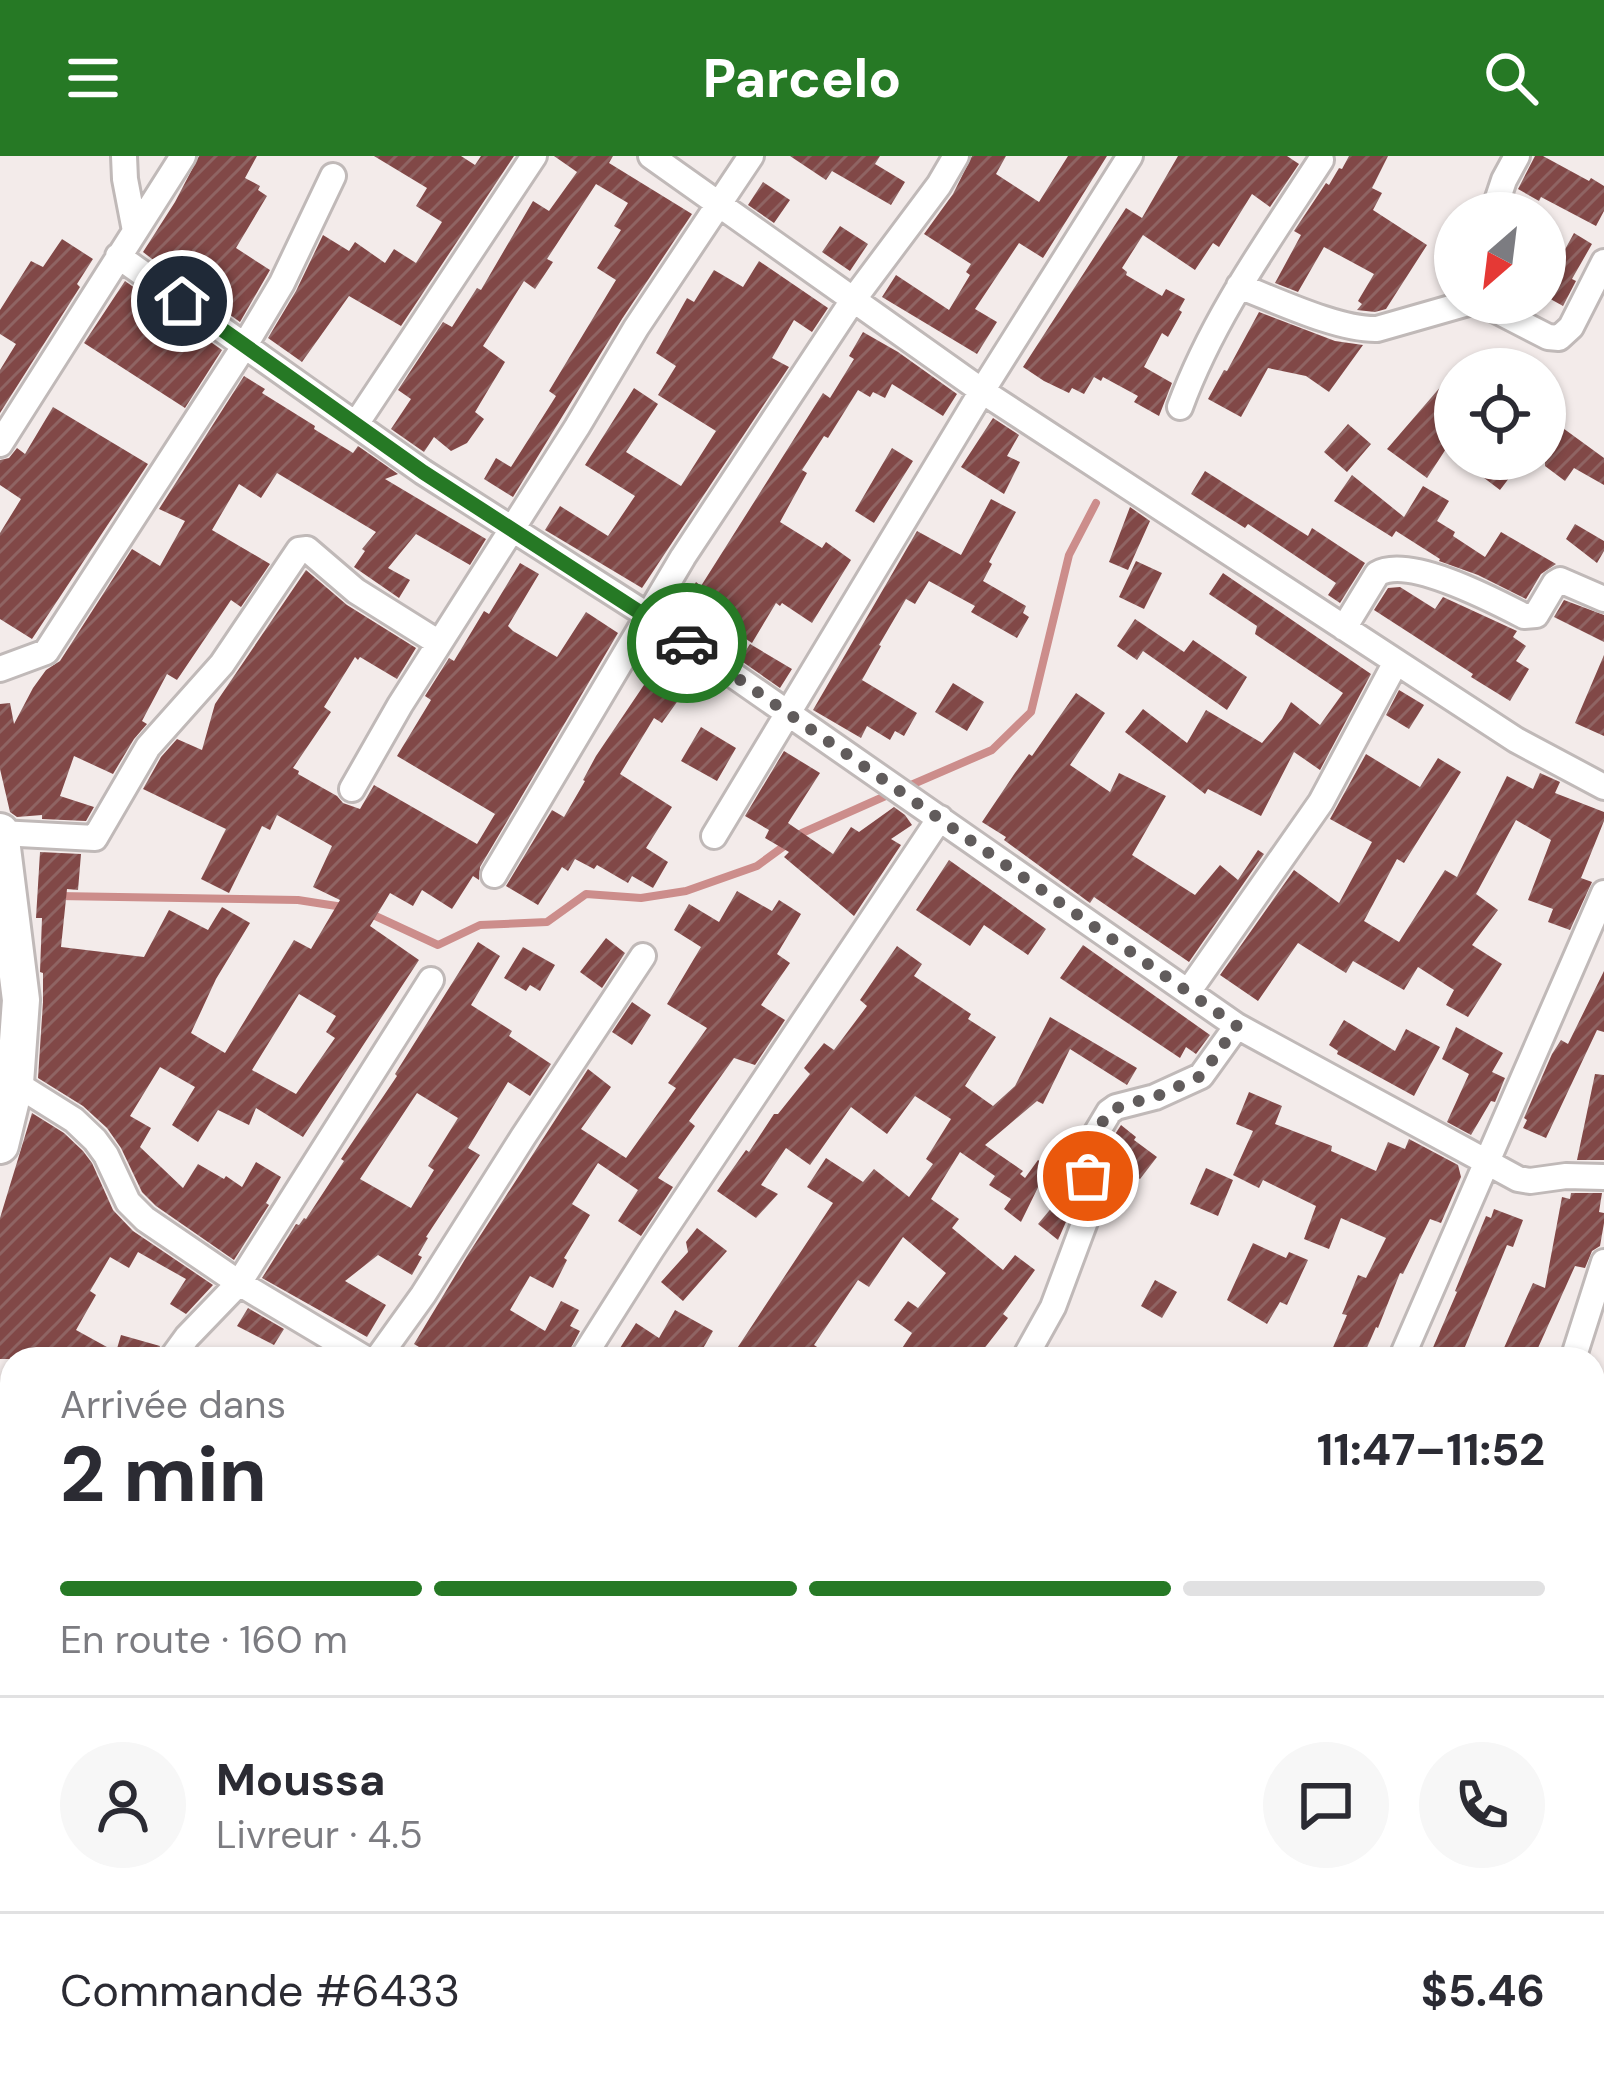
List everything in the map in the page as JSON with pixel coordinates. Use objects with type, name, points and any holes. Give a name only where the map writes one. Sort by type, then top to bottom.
[{"type":"highway","points":[[0,1145],[15,1083],[20,1000],[2,844]]},
{"type":"street","points":[[124,156],[134,231]]},
{"type":"street","points":[[0,444],[183,156]]},
{"type":"street","points":[[356,424],[534,156]]},
{"type":"street","points":[[651,156],[982,391],[1516,740],[1604,787]]},
{"type":"street","points":[[352,789],[636,328],[751,156]]},
{"type":"street","points":[[494,875],[647,615],[853,300],[956,156]]},
{"type":"street","points":[[714,836],[982,391],[1130,156]]},
{"type":"street","points":[[1500,192],[1517,156]]},
{"type":"street","points":[[1180,407],[1198,360],[1239,286],[1320,157]]},
{"type":"street","points":[[0,669],[46,652],[282,284],[333,176]]},
{"type":"street","points":[[118,256],[423,472],[647,615],[1237,1026],[1525,1180],[1604,1178]]},
{"type":"street","points":[[1523,324],[1559,338],[1571,327],[1604,262]]},
{"type":"street","points":[[1239,286],[1366,329],[1434,313]]},
{"type":"street","points":[[2,844],[95,838],[148,746],[222,664],[299,550],[307,549],[356,591],[439,643]]},
{"type":"street","points":[[1343,628],[1377,574],[1387,569],[1448,579],[1524,616],[1536,615],[1560,580],[1604,599]]},
{"type":"street","points":[[1188,992],[1321,802],[1396,662]]},
{"type":"street","points":[[590,1347],[940,818]]},
{"type":"street","points":[[1406,1347],[1604,893]]},
{"type":"street","points":[[386,1347],[643,956]]},
{"type":"street","points":[[180,1347],[239,1282],[431,980]]},
{"type":"street","points":[[1030,1347],[1052,1307],[1090,1208],[1088,1144],[1116,1107],[1155,1097],[1201,1076],[1237,1026]]},
{"type":"street","points":[[15,1083],[74,1120],[95,1140],[128,1202],[145,1219],[346,1347]]},
{"type":"street","points":[[1577,1347],[1604,1262]]},
{"type":"building","points":[[199,156],[257,156],[245,178],[267,196],[236,248],[270,270],[240,322],[219,307],[232,289],[191,260],[178,279],[143,252]]},
{"type":"building","points":[[374,156],[461,156],[475,165],[481,156],[514,156],[401,326],[349,296],[302,362],[268,338],[323,235],[349,251],[355,242],[385,263],[394,249],[416,263],[442,222],[416,206],[427,188]]},
{"type":"building","points":[[554,156],[613,156],[609,163],[692,214],[513,497],[484,479],[496,458],[511,467],[556,396],[549,391],[616,280],[597,268],[621,230],[614,226],[628,203],[596,184],[547,259],[553,262],[535,289],[524,281],[483,346],[505,362],[475,412],[484,419],[467,443],[451,451],[434,437],[424,452],[391,429],[411,399],[398,390],[443,322],[452,327],[477,288],[481,290],[533,201],[549,211],[577,172]]},
{"type":"building","points":[[790,156],[880,156],[875,164],[905,182],[891,205],[832,171],[826,180]]},
{"type":"building","points":[[972,156],[1006,156],[996,174],[1039,202],[1068,156],[1107,156],[1043,258],[1019,243],[975,309],[997,322],[977,354],[882,297],[896,275],[949,310],[970,275],[966,272],[971,264],[924,234],[953,194]]},
{"type":"building","points":[[1178,156],[1287,156],[1299,164],[1270,207],[1252,194],[1219,247],[1213,243],[1195,270],[1143,235],[1122,268],[1162,296],[1166,289],[1185,299],[1168,337],[1162,333],[1144,367],[1172,383],[1159,416],[1134,402],[1138,396],[1103,377],[1101,381],[1094,377],[1084,394],[1072,388],[1069,393],[1044,381],[1023,367],[1126,208],[1142,218]]},
{"type":"building","points":[[1349,156],[1388,156],[1372,188],[1382,193],[1373,210],[1427,245],[1386,309],[1375,312],[1357,310],[1374,274],[1324,247],[1298,292],[1275,283],[1301,235],[1294,231]]},
{"type":"building","points":[[1535,156],[1543,156],[1604,186],[1604,211],[1596,226],[1566,210],[1566,192],[1518,189]]},
{"type":"building","points":[[763,182],[790,200],[774,223],[748,205]]},
{"type":"building","points":[[840,226],[868,244],[850,271],[822,252]]},
{"type":"building","points":[[1574,233],[1592,244],[1566,300],[1566,248]]},
{"type":"building","points":[[62,239],[93,259],[0,413],[0,370],[16,344],[0,334],[0,310],[31,261],[43,267]]},
{"type":"building","points":[[759,261],[828,308],[812,332],[794,320],[772,358],[789,367],[642,588],[545,530],[560,506],[608,536],[635,496],[585,465],[634,388],[658,404],[626,452],[681,486],[716,431],[658,395],[676,366],[656,353],[687,298],[694,302],[714,270],[743,287]]},
{"type":"building","points":[[125,281],[222,350],[185,408],[84,343]]},
{"type":"building","points":[[1259,312],[1335,341],[1363,345],[1329,392],[1306,376],[1268,368],[1241,417],[1208,399]]},
{"type":"building","points":[[863,332],[957,394],[943,416],[892,384],[885,398],[858,390],[802,470],[807,473],[780,522],[822,548],[826,542],[851,560],[812,623],[776,603],[752,643],[731,629],[719,645],[676,615],[696,582],[701,586],[823,393],[830,398],[854,359],[849,356]]},
{"type":"building","points":[[244,376],[314,429],[353,453],[358,446],[398,474],[385,479],[486,539],[470,565],[416,534],[388,568],[410,580],[399,598],[354,567],[376,532],[277,473],[261,498],[239,484],[212,530],[270,564],[241,607],[231,600],[177,680],[167,674],[142,721],[147,724],[113,774],[74,756],[60,796],[94,807],[86,821],[17,817],[10,812],[0,769],[0,704],[10,703],[14,724],[33,688],[60,661],[132,549],[160,566],[185,521],[159,509]]},
{"type":"building","points":[[1434,394],[1434,467],[1427,478],[1387,449]]},
{"type":"building","points":[[53,407],[148,464],[32,639],[0,619],[0,533],[21,499],[0,485],[0,460],[17,448],[25,454]]},
{"type":"building","points":[[993,418],[1019,435],[1007,456],[1020,462],[1004,494],[961,467]]},
{"type":"building","points":[[1348,424],[1371,444],[1347,472],[1324,452]]},
{"type":"building","points":[[1566,430],[1604,458],[1604,485],[1574,468],[1566,480]]},
{"type":"building","points":[[892,448],[913,461],[874,523],[855,511]]},
{"type":"building","points":[[1205,471],[1308,536],[1312,528],[1365,563],[1340,603],[1328,595],[1336,583],[1248,524],[1245,528],[1191,494]]},
{"type":"building","points":[[1352,475],[1404,517],[1423,486],[1449,501],[1437,521],[1485,557],[1501,532],[1556,564],[1541,574],[1526,599],[1439,561],[1396,531],[1392,537],[1334,501]]},
{"type":"building","points":[[1487,480],[1508,480],[1500,490]]},
{"type":"building","points":[[991,499],[1016,512],[983,581],[1026,606],[1023,613],[1029,617],[1017,638],[971,612],[975,606],[929,581],[915,604],[906,599],[862,680],[917,713],[904,736],[895,731],[890,740],[867,726],[861,738],[813,710],[917,531],[961,555]]},
{"type":"building","points":[[1130,507],[1150,521],[1128,570],[1109,562]]},
{"type":"building","points":[[1575,524],[1604,541],[1597,563],[1566,539]]},
{"type":"building","points":[[1136,561],[1162,573],[1144,609],[1119,597]]},
{"type":"building","points":[[520,563],[539,574],[508,626],[513,631],[557,657],[586,612],[618,633],[480,867],[479,880],[473,876],[452,909],[422,890],[413,906],[390,893],[370,926],[419,960],[303,1137],[256,1108],[249,1125],[218,1110],[198,1142],[172,1125],[195,1087],[160,1067],[130,1116],[151,1128],[140,1147],[183,1188],[198,1164],[242,1187],[256,1162],[281,1177],[234,1260],[156,1206],[142,1192],[107,1128],[83,1106],[38,1078],[43,1002],[42,918],[36,918],[40,852],[81,854],[78,890],[67,889],[61,947],[144,957],[169,910],[208,930],[222,907],[250,923],[191,1033],[225,1053],[294,940],[311,949],[340,900],[313,887],[332,846],[277,815],[270,830],[262,826],[229,893],[201,879],[226,829],[143,789],[161,757],[177,739],[202,750],[215,704],[306,570],[347,605],[416,648],[397,679],[355,657],[324,707],[331,712],[293,768],[343,803],[360,809],[374,785],[477,844],[495,814],[397,756],[431,700],[425,696],[449,658],[454,661],[484,611],[489,614]],"holes":[[[299,994],[336,1016],[326,1032],[335,1038],[296,1094],[252,1070]]]},
{"type":"building","points":[[1223,573],[1371,674],[1320,770],[1294,752],[1261,816],[1208,789],[1205,794],[1125,732],[1143,709],[1187,743],[1206,710],[1262,743],[1291,702],[1320,725],[1343,693],[1255,634],[1257,626],[1209,594]]},
{"type":"building","points":[[1400,587],[1435,609],[1443,597],[1517,631],[1513,637],[1526,646],[1516,661],[1529,669],[1510,701],[1374,610],[1388,588]]},
{"type":"building","points":[[1564,600],[1604,615],[1604,642],[1554,617]]},
{"type":"building","points":[[1135,619],[1184,652],[1193,640],[1247,677],[1227,710],[1143,651],[1137,660],[1117,646]]},
{"type":"building","points":[[750,644],[792,669],[780,688],[740,660]]},
{"type":"building","points":[[1604,655],[1604,736],[1575,723]]},
{"type":"building","points":[[653,661],[689,685],[662,723],[654,718],[620,774],[672,807],[646,848],[668,862],[653,888],[632,876],[628,883],[597,865],[594,869],[575,859],[568,871],[562,867],[538,905],[506,886],[552,810],[564,817],[596,756],[646,682],[641,678]]},
{"type":"building","points":[[953,683],[984,702],[967,731],[935,712]]},
{"type":"building","points":[[1399,690],[1424,705],[1409,729],[1386,715]]},
{"type":"building","points":[[1076,693],[1105,713],[1070,765],[1110,792],[1119,773],[1166,796],[1132,855],[1195,895],[1220,865],[1238,880],[1258,850],[1264,854],[1189,962],[1094,897],[1090,903],[982,822]]},
{"type":"building","points":[[701,727],[736,748],[717,781],[681,761]]},
{"type":"building","points":[[784,751],[820,773],[788,823],[833,854],[851,827],[859,832],[894,807],[912,825],[891,839],[901,845],[854,916],[784,857],[789,852],[765,838],[769,830],[745,816]]},
{"type":"building","points":[[1366,754],[1420,787],[1438,758],[1461,772],[1404,863],[1397,859],[1364,921],[1399,942],[1445,870],[1457,877],[1507,776],[1533,789],[1540,773],[1560,782],[1555,793],[1604,812],[1581,878],[1592,882],[1570,930],[1548,922],[1553,909],[1528,900],[1551,840],[1516,820],[1476,894],[1498,910],[1472,945],[1502,964],[1468,1017],[1446,1005],[1454,990],[1418,967],[1404,990],[1353,961],[1346,973],[1298,943],[1258,1001],[1220,975],[1294,870],[1339,903],[1372,842],[1330,819]]},
{"type":"building","points":[[949,860],[1046,929],[1028,955],[984,925],[970,946],[916,910]]},
{"type":"building","points":[[737,891],[772,911],[779,900],[801,914],[777,954],[790,963],[761,1005],[785,1020],[755,1065],[734,1058],[689,1121],[695,1126],[658,1178],[673,1187],[641,1236],[618,1221],[638,1190],[598,1163],[572,1204],[590,1215],[564,1258],[553,1288],[530,1276],[510,1310],[545,1331],[561,1301],[579,1310],[570,1326],[580,1331],[571,1347],[414,1344],[588,1069],[611,1087],[581,1129],[626,1158],[676,1088],[668,1083],[707,1028],[667,1004],[701,947],[674,930],[689,904],[719,922]]},
{"type":"building","points":[[606,938],[625,953],[602,988],[580,972]]},
{"type":"building","points":[[478,942],[500,956],[471,1005],[551,1064],[530,1096],[508,1082],[468,1148],[480,1155],[426,1237],[412,1275],[378,1255],[345,1281],[386,1305],[367,1337],[262,1278],[344,1161]],"holes":[[[417,1093],[458,1118],[428,1166],[434,1170],[411,1208],[360,1179]]]},
{"type":"building","points":[[1083,945],[1210,1035],[1196,1054],[1186,1047],[1180,1058],[1060,978]]},
{"type":"building","points":[[897,946],[922,964],[914,976],[996,1037],[965,1086],[993,1106],[1015,1086],[1050,1017],[1137,1068],[1127,1085],[1070,1049],[1043,1104],[1037,1101],[985,1145],[1023,1171],[1020,1174],[1025,1178],[1038,1160],[1048,1167],[1021,1222],[1004,1209],[1011,1199],[989,1185],[995,1176],[960,1152],[931,1199],[959,1219],[952,1228],[1003,1270],[1015,1255],[1035,1270],[985,1347],[903,1347],[912,1333],[894,1320],[908,1301],[918,1308],[946,1273],[903,1237],[869,1287],[858,1280],[814,1345],[817,1347],[738,1347],[833,1203],[807,1187],[826,1158],[863,1182],[874,1169],[909,1197],[933,1164],[926,1159],[951,1119],[915,1096],[887,1134],[851,1107],[810,1165],[786,1148],[761,1185],[778,1194],[756,1218],[717,1191],[810,1074],[804,1068],[824,1043],[834,1050],[867,1006],[860,1000]]},
{"type":"building","points":[[523,947],[555,965],[540,991],[530,985],[526,991],[504,978]]},
{"type":"building","points":[[1604,971],[1604,1032],[1597,1030],[1546,1138],[1523,1128],[1524,1118],[1552,1054],[1561,1040],[1568,1044]]},
{"type":"building","points":[[632,1002],[651,1015],[632,1045],[612,1032]]},
{"type":"building","points":[[1344,1020],[1395,1051],[1406,1029],[1440,1047],[1414,1096],[1337,1054],[1329,1045]]},
{"type":"building","points":[[1456,1027],[1503,1053],[1492,1072],[1505,1078],[1495,1102],[1491,1101],[1471,1135],[1447,1122],[1469,1074],[1442,1059]]},
{"type":"building","points":[[1595,1074],[1604,1075],[1604,1160],[1577,1160]]},
{"type":"building","points":[[1249,1092],[1282,1106],[1275,1124],[1332,1146],[1331,1151],[1376,1171],[1388,1142],[1405,1149],[1409,1139],[1458,1165],[1461,1177],[1441,1223],[1430,1219],[1367,1347],[1333,1347],[1358,1275],[1366,1278],[1386,1238],[1341,1218],[1329,1249],[1304,1239],[1316,1206],[1263,1180],[1259,1188],[1233,1175],[1253,1131],[1236,1124]]},
{"type":"building","points":[[32,1113],[83,1151],[113,1210],[133,1231],[213,1285],[186,1314],[170,1304],[186,1279],[138,1252],[129,1268],[110,1257],[90,1291],[96,1295],[76,1330],[107,1347],[0,1347],[0,1218]]},
{"type":"building","points":[[1121,1125],[1157,1157],[1140,1179],[1103,1153]]},
{"type":"building","points":[[1206,1168],[1233,1180],[1218,1216],[1190,1204]]},
{"type":"building","points":[[1065,1192],[1073,1198],[1073,1206],[1058,1240],[1038,1224]]},
{"type":"building","points":[[1571,1193],[1602,1193],[1600,1246],[1592,1251],[1585,1268],[1575,1266],[1538,1347],[1504,1347],[1533,1283],[1545,1288],[1562,1197],[1570,1199]]},
{"type":"building","points":[[1494,1209],[1523,1220],[1513,1247],[1507,1245],[1465,1347],[1433,1347],[1486,1216],[1491,1218]]},
{"type":"building","points":[[697,1228],[727,1251],[683,1301],[661,1282],[688,1252],[686,1242]]},
{"type":"building","points":[[1253,1243],[1286,1258],[1289,1252],[1308,1260],[1287,1305],[1280,1302],[1267,1324],[1227,1300]]},
{"type":"building","points":[[1155,1280],[1177,1292],[1162,1318],[1141,1306]]},
{"type":"building","points":[[248,1308],[284,1329],[274,1345],[237,1326]]},
{"type":"building","points":[[675,1310],[713,1331],[704,1347],[621,1347],[636,1323],[659,1338]]},
{"type":"building","points":[[121,1335],[160,1347],[117,1347]]},
{"type":"waterway","points":[[904,788],[992,750],[1031,712],[1069,555],[1096,503]]},
{"type":"waterway","points":[[369,913],[438,945],[480,925],[547,922],[586,894],[641,898],[686,891],[757,866],[802,833],[890,794]]},
{"type":"waterway","points":[[58,896],[298,900],[343,907]]},
{"type":"way so far","points":[[687,643],[1237,1026],[1201,1076],[1109,1112],[1085,1152],[1088,1176]]},
{"type":"route","points":[[182,301],[423,472],[687,643]]}]
